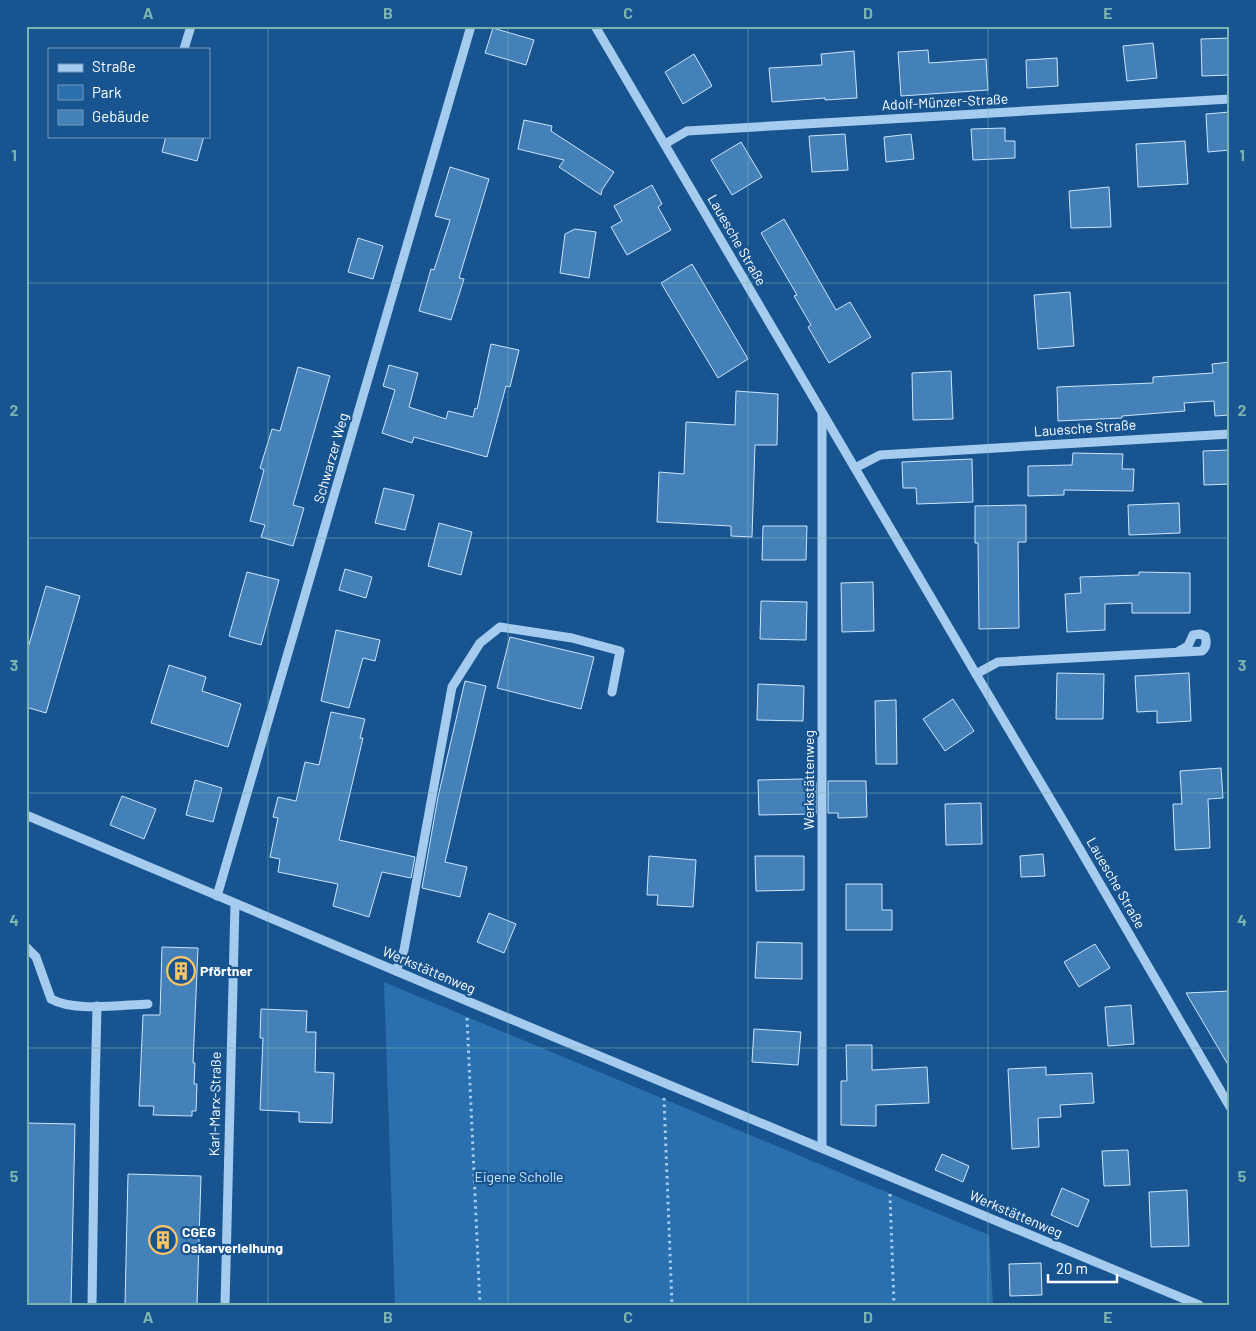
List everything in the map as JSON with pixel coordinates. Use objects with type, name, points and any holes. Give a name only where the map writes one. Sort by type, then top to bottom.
[{"type":"street","points":[[184,48],[191,26]]},
{"type":"street","name":"Schwarzer Weg","points":[[217,896],[471,26]]},
{"type":"street","name":"Lauesche Straße","points":[[595,26],[1230,1107]]},
{"type":"street","name":"Adolf-Münzer-Straße","points":[[665,144],[687,131],[1230,99]]},
{"type":"street","name":"Werkstättenweg","points":[[822,413],[822,1148]]},
{"type":"street","name":"Lauesche Straße","points":[[855,468],[880,455],[1230,434]]},
{"type":"street","points":[[396,971],[404,950],[452,687],[480,642],[500,627],[572,638],[620,651],[612,692]]},
{"type":"street","points":[[976,674],[998,662],[1179,651]]},
{"type":"street","name":"Werkstättenweg","points":[[26,815],[235,904],[1199,1305]]},
{"type":"street","name":"Karl-Marx-Straße","points":[[225,1305],[231,1004],[235,904]]},
{"type":"street","points":[[26,947],[36,957],[51,1000],[61,1005],[148,1004]]},
{"type":"street","points":[[92,1305],[94,1092],[97,1006]]},
{"type":"path","points":[[472,1003],[467,1014],[480,1305]]},
{"type":"path","points":[[669,1084],[664,1096],[672,1305]]},
{"type":"path","points":[[889,1176],[894,1305]]},
{"type":"green space","name":"Eigene Scholle","points":[[384,982],[989,1235],[993,1305],[395,1305]]},
{"type":"building","points":[[493,28],[534,40],[526,65],[485,53]]},
{"type":"building","points":[[1230,38],[1230,75],[1202,76],[1201,39]]},
{"type":"building","points":[[1153,43],[1157,78],[1127,81],[1123,46]]},
{"type":"building","points":[[928,50],[929,63],[986,59],[988,90],[901,96],[898,52]]},
{"type":"building","points":[[854,51],[857,98],[825,100],[825,98],[772,102],[769,68],[822,65],[821,54]]},
{"type":"building","points":[[694,54],[712,86],[683,104],[665,72]]},
{"type":"building","points":[[1057,58],[1058,86],[1027,88],[1026,60]]},
{"type":"building","points":[[1230,112],[1230,150],[1208,152],[1206,114]]},
{"type":"building","points":[[524,120],[552,126],[551,131],[614,172],[602,190],[601,195],[559,167],[564,160],[518,149]]},
{"type":"building","points":[[1005,128],[1005,141],[1015,141],[1015,158],[973,160],[971,129]]},
{"type":"building","points":[[845,134],[848,170],[812,172],[809,136]]},
{"type":"building","points":[[911,134],[914,159],[886,162],[884,137]]},
{"type":"building","points":[[166,138],[203,138],[197,161],[162,152]]},
{"type":"building","points":[[1185,141],[1188,184],[1138,187],[1136,144]]},
{"type":"building","points":[[741,142],[762,177],[732,195],[711,160]]},
{"type":"building","points":[[450,167],[489,179],[459,278],[464,279],[451,320],[419,311],[431,269],[434,270],[450,220],[435,216]]},
{"type":"building","points":[[652,185],[662,204],[658,207],[671,230],[627,255],[611,227],[622,221],[614,206]]},
{"type":"building","points":[[1109,187],[1111,227],[1071,228],[1069,191]]},
{"type":"building","points":[[784,219],[836,310],[850,302],[871,337],[829,363],[808,327],[811,325],[794,296],[797,295],[761,233]]},
{"type":"building","points":[[575,229],[596,232],[589,278],[560,273],[565,234]]},
{"type":"building","points":[[358,238],[383,246],[373,279],[348,272]]},
{"type":"building","points":[[692,264],[748,359],[718,378],[661,283]]},
{"type":"building","points":[[1070,292],[1074,346],[1038,349],[1034,295]]},
{"type":"building","points":[[491,344],[519,350],[510,387],[506,386],[487,457],[414,437],[412,443],[382,433],[395,390],[383,386],[389,365],[418,373],[409,407],[446,419],[448,411],[473,417],[475,408],[477,409]]},
{"type":"building","points":[[1230,362],[1230,415],[1215,416],[1214,401],[1184,403],[1185,411],[1122,416],[1122,418],[1058,421],[1057,387],[1153,383],[1153,377],[1213,373],[1212,364]]},
{"type":"building","points":[[298,367],[330,376],[293,505],[304,508],[293,546],[261,537],[265,525],[250,521],[264,470],[260,468],[272,429],[280,431]]},
{"type":"building","points":[[951,371],[953,419],[913,420],[912,373]]},
{"type":"building","points":[[736,391],[778,394],[777,445],[755,445],[752,537],[731,536],[731,526],[657,522],[659,472],[684,474],[686,422],[735,425]]},
{"type":"building","points":[[1230,450],[1230,484],[1204,485],[1203,451]]},
{"type":"building","points":[[1073,453],[1123,454],[1122,469],[1134,469],[1133,491],[1064,490],[1064,495],[1028,496],[1028,466],[1072,465]]},
{"type":"building","points":[[972,459],[973,502],[917,504],[916,488],[903,488],[902,462]]},
{"type":"building","points":[[384,488],[414,495],[405,530],[375,523]]},
{"type":"building","points":[[1179,503],[1180,533],[1129,535],[1128,505]]},
{"type":"building","points":[[1026,505],[1026,542],[1018,542],[1019,628],[979,629],[978,543],[975,543],[975,506]]},
{"type":"building","points":[[439,523],[472,532],[461,575],[428,566]]},
{"type":"building","points":[[763,526],[807,526],[806,560],[762,560]]},
{"type":"building","points":[[345,569],[372,577],[366,598],[339,590]]},
{"type":"building","points":[[247,572],[279,580],[261,645],[229,636]]},
{"type":"building","points":[[1139,572],[1190,573],[1190,613],[1132,613],[1132,603],[1105,604],[1105,630],[1067,632],[1065,594],[1081,593],[1080,577],[1139,575]]},
{"type":"building","points":[[873,582],[874,631],[842,632],[841,583]]},
{"type":"building","points":[[46,586],[80,596],[46,713],[26,707],[26,655]]},
{"type":"building","points":[[761,601],[807,602],[806,640],[760,639]]},
{"type":"building","points":[[336,630],[380,640],[375,661],[363,658],[349,708],[321,701]]},
{"type":"building","points":[[510,637],[594,657],[581,709],[497,688]]},
{"type":"building","points":[[169,665],[206,677],[202,691],[241,704],[228,747],[151,723]]},
{"type":"building","points":[[1057,673],[1104,674],[1103,719],[1056,719]]},
{"type":"building","points":[[1189,673],[1191,721],[1157,723],[1157,711],[1137,712],[1135,676]]},
{"type":"building","points":[[465,681],[486,686],[445,862],[467,867],[460,897],[422,888],[438,797]]},
{"type":"building","points":[[758,684],[804,686],[803,721],[757,720]]},
{"type":"building","points":[[953,699],[974,731],[945,751],[923,719]]},
{"type":"building","points":[[896,700],[897,764],[876,764],[875,701]]},
{"type":"building","points":[[331,712],[365,719],[360,738],[363,738],[339,840],[415,857],[411,878],[382,872],[369,917],[333,906],[338,884],[278,872],[280,859],[270,857],[278,818],[273,817],[278,797],[296,801],[305,762],[319,765]]},
{"type":"building","points":[[1221,768],[1223,798],[1208,799],[1210,848],[1175,850],[1173,804],[1182,804],[1180,771]]},
{"type":"building","points":[[804,779],[805,782],[816,782],[816,814],[759,815],[758,780]]},
{"type":"building","points":[[195,780],[222,788],[213,822],[186,815]]},
{"type":"building","points":[[828,781],[866,781],[867,817],[838,818],[838,813],[828,813]]},
{"type":"building","points":[[122,796],[156,809],[144,839],[110,825]]},
{"type":"building","points":[[981,803],[982,844],[946,845],[945,804]]},
{"type":"building","points":[[1043,854],[1045,876],[1021,877],[1020,856]]},
{"type":"building","points":[[649,856],[696,860],[693,907],[657,905],[658,895],[647,895]]},
{"type":"building","points":[[755,856],[804,856],[804,890],[756,891]]},
{"type":"building","points":[[846,884],[882,884],[882,910],[892,910],[892,930],[846,930]]},
{"type":"building","points":[[489,913],[516,924],[504,953],[477,942]]},
{"type":"building","points":[[757,942],[802,943],[802,979],[755,978]]},
{"type":"building","points":[[1095,944],[1110,968],[1079,987],[1064,962]]},
{"type":"building","points":[[162,947],[198,948],[193,1063],[195,1063],[194,1084],[197,1084],[196,1111],[192,1111],[192,1116],[153,1115],[154,1106],[139,1106],[143,1015],[160,1015]]},
{"type":"building","points":[[1230,991],[1230,1068],[1186,993]]},
{"type":"building","points":[[1131,1005],[1134,1044],[1108,1046],[1105,1007]]},
{"type":"building","points":[[261,1009],[307,1011],[306,1032],[316,1032],[315,1072],[334,1073],[332,1123],[299,1122],[299,1112],[260,1110],[263,1038],[260,1038]]},
{"type":"building","points":[[754,1029],[801,1032],[798,1065],[752,1062]]},
{"type":"building","points":[[846,1045],[872,1045],[872,1070],[927,1067],[929,1103],[876,1105],[876,1126],[841,1125],[841,1081],[847,1081]]},
{"type":"building","points":[[1046,1067],[1046,1075],[1092,1073],[1094,1103],[1060,1105],[1061,1117],[1038,1118],[1039,1147],[1012,1149],[1008,1069]]},
{"type":"building","points":[[26,1123],[75,1124],[71,1305],[26,1305]]},
{"type":"building","points":[[1128,1150],[1130,1185],[1104,1186],[1102,1151]]},
{"type":"building","points":[[942,1154],[969,1166],[963,1182],[935,1170]]},
{"type":"building","name":"CGEG Oskarverleihung","points":[[128,1174],[201,1176],[197,1305],[125,1305]]},
{"type":"building","points":[[1062,1188],[1089,1200],[1078,1227],[1051,1215]]},
{"type":"building","points":[[1187,1190],[1189,1246],[1151,1247],[1149,1192]]},
{"type":"building","points":[[1041,1263],[1042,1295],[1010,1296],[1009,1264]]},
{"type":"place","name":"Pförtner","points":[[181,971]]},
{"type":"place","name":"CGEG Oskarverleihung","points":[[163,1240]]}]
